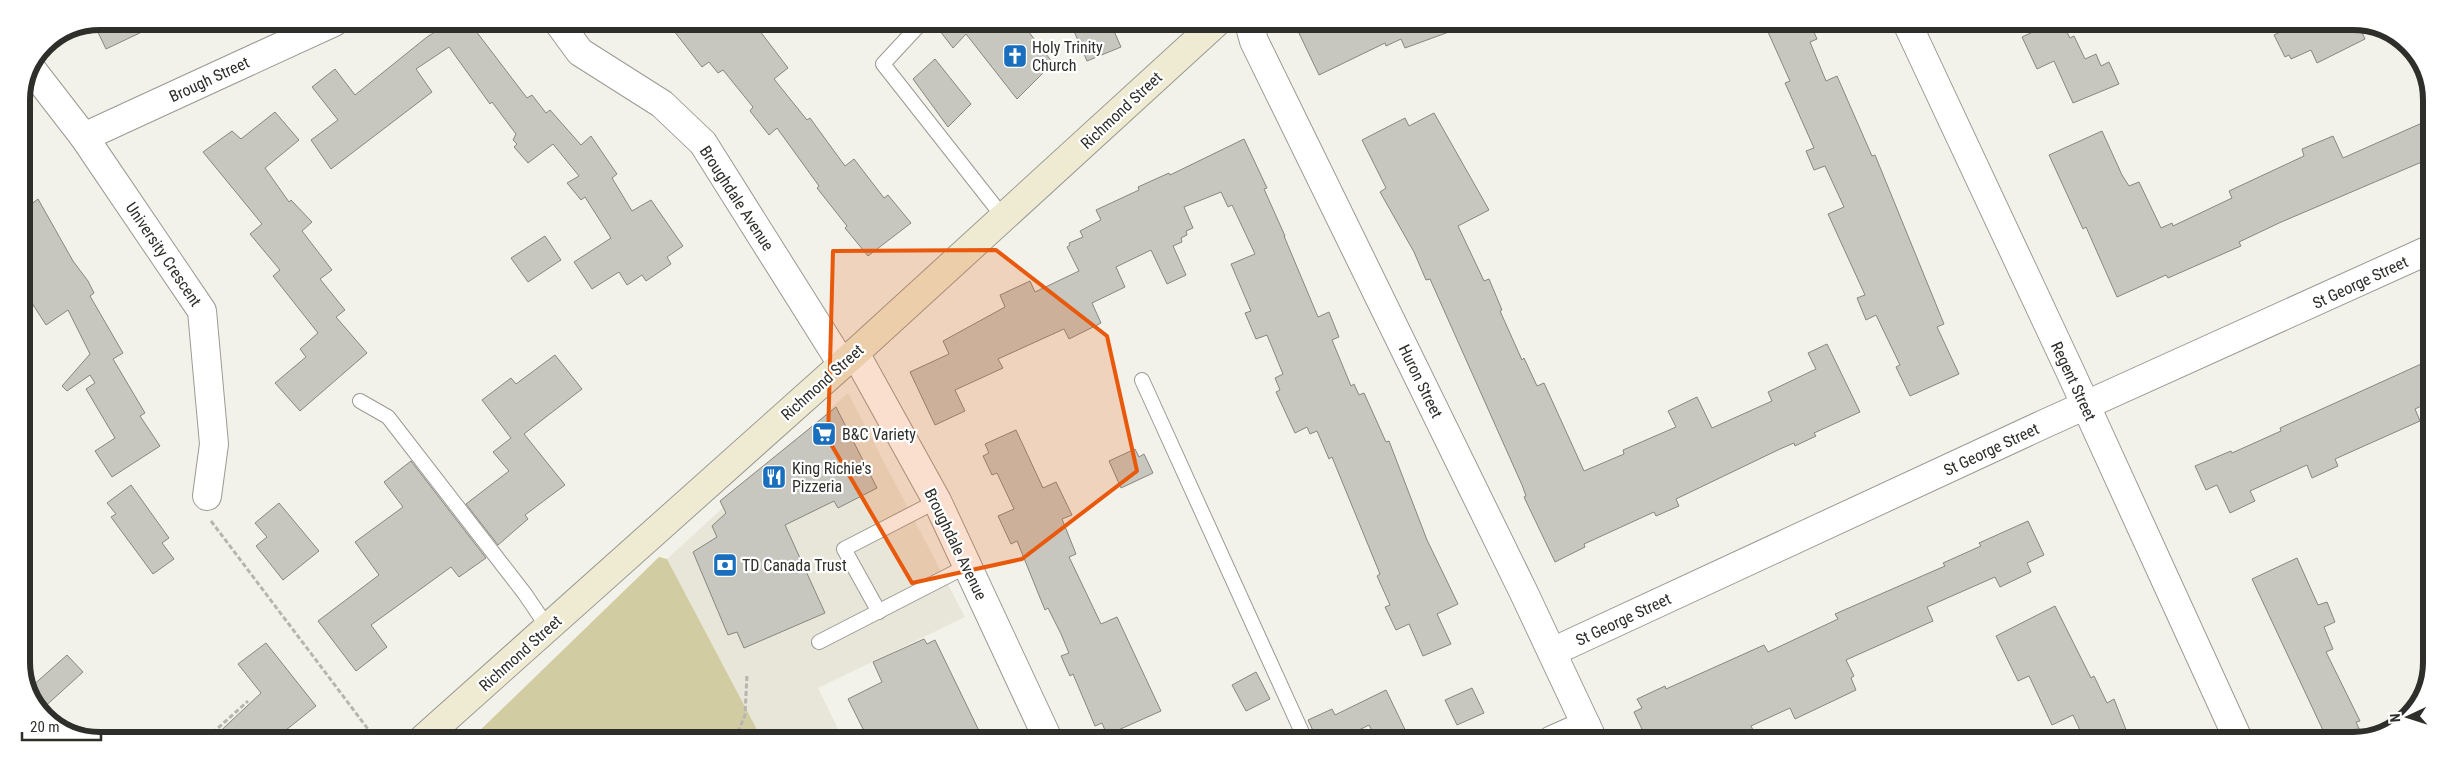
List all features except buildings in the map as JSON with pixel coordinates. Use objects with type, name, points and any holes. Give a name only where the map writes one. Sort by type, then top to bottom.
[{"type":"main road","name":"Richmond Street","points":[[431,732],[849,358],[1208,30]]},
{"type":"street","name":"Brough Street","points":[[84,137],[317,30]]},
{"type":"street","name":"Broughdale Avenue","points":[[564,30],[580,52],[662,104],[703,143],[849,358],[937,501],[1045,732]]},
{"type":"street","name":"Huron Street","points":[[1251,30],[1254,41],[1590,732]]},
{"type":"street","name":"Regent Street","points":[[1911,30],[2235,732]]},
{"type":"street","name":"University Crescent","points":[[35,73],[84,137],[202,311],[214,444],[207,496]]},
{"type":"street","name":"St George Street","points":[[1552,652],[2044,424],[2086,407],[2423,253]]},
{"type":"lane","points":[[915,30],[883,64],[1004,218]]},
{"type":"lane","points":[[1142,380],[1301,732]]},
{"type":"lane","points":[[360,401],[388,417],[525,594],[548,628]]},
{"type":"lane","points":[[878,612],[844,549],[937,501]]},
{"type":"lane","points":[[819,642],[967,566]]},
{"type":"path","points":[[207,496],[206,514],[369,732]]},
{"type":"path","points":[[738,732],[745,716],[747,674]]},
{"type":"path","points":[[214,732],[248,701]]},
{"type":"highlighted area","points":[[996,250],[1107,336],[1137,471],[1022,559],[912,583],[828,439],[833,251]]},
{"type":"shaded area","points":[[848,393],[965,617],[818,688],[840,732],[758,732],[667,559]]},
{"type":"shaded area","points":[[659,557],[667,559],[758,732],[478,732]]},
{"type":"place","name":"Holy Trinity Church","points":[[1015,56]]},
{"type":"place","name":"B&C Variety","points":[[824,434]]},
{"type":"place","name":"King Richie's Pizzeria","points":[[774,477]]},
{"type":"place","name":"TD Canada Trust","points":[[725,565]]}]
